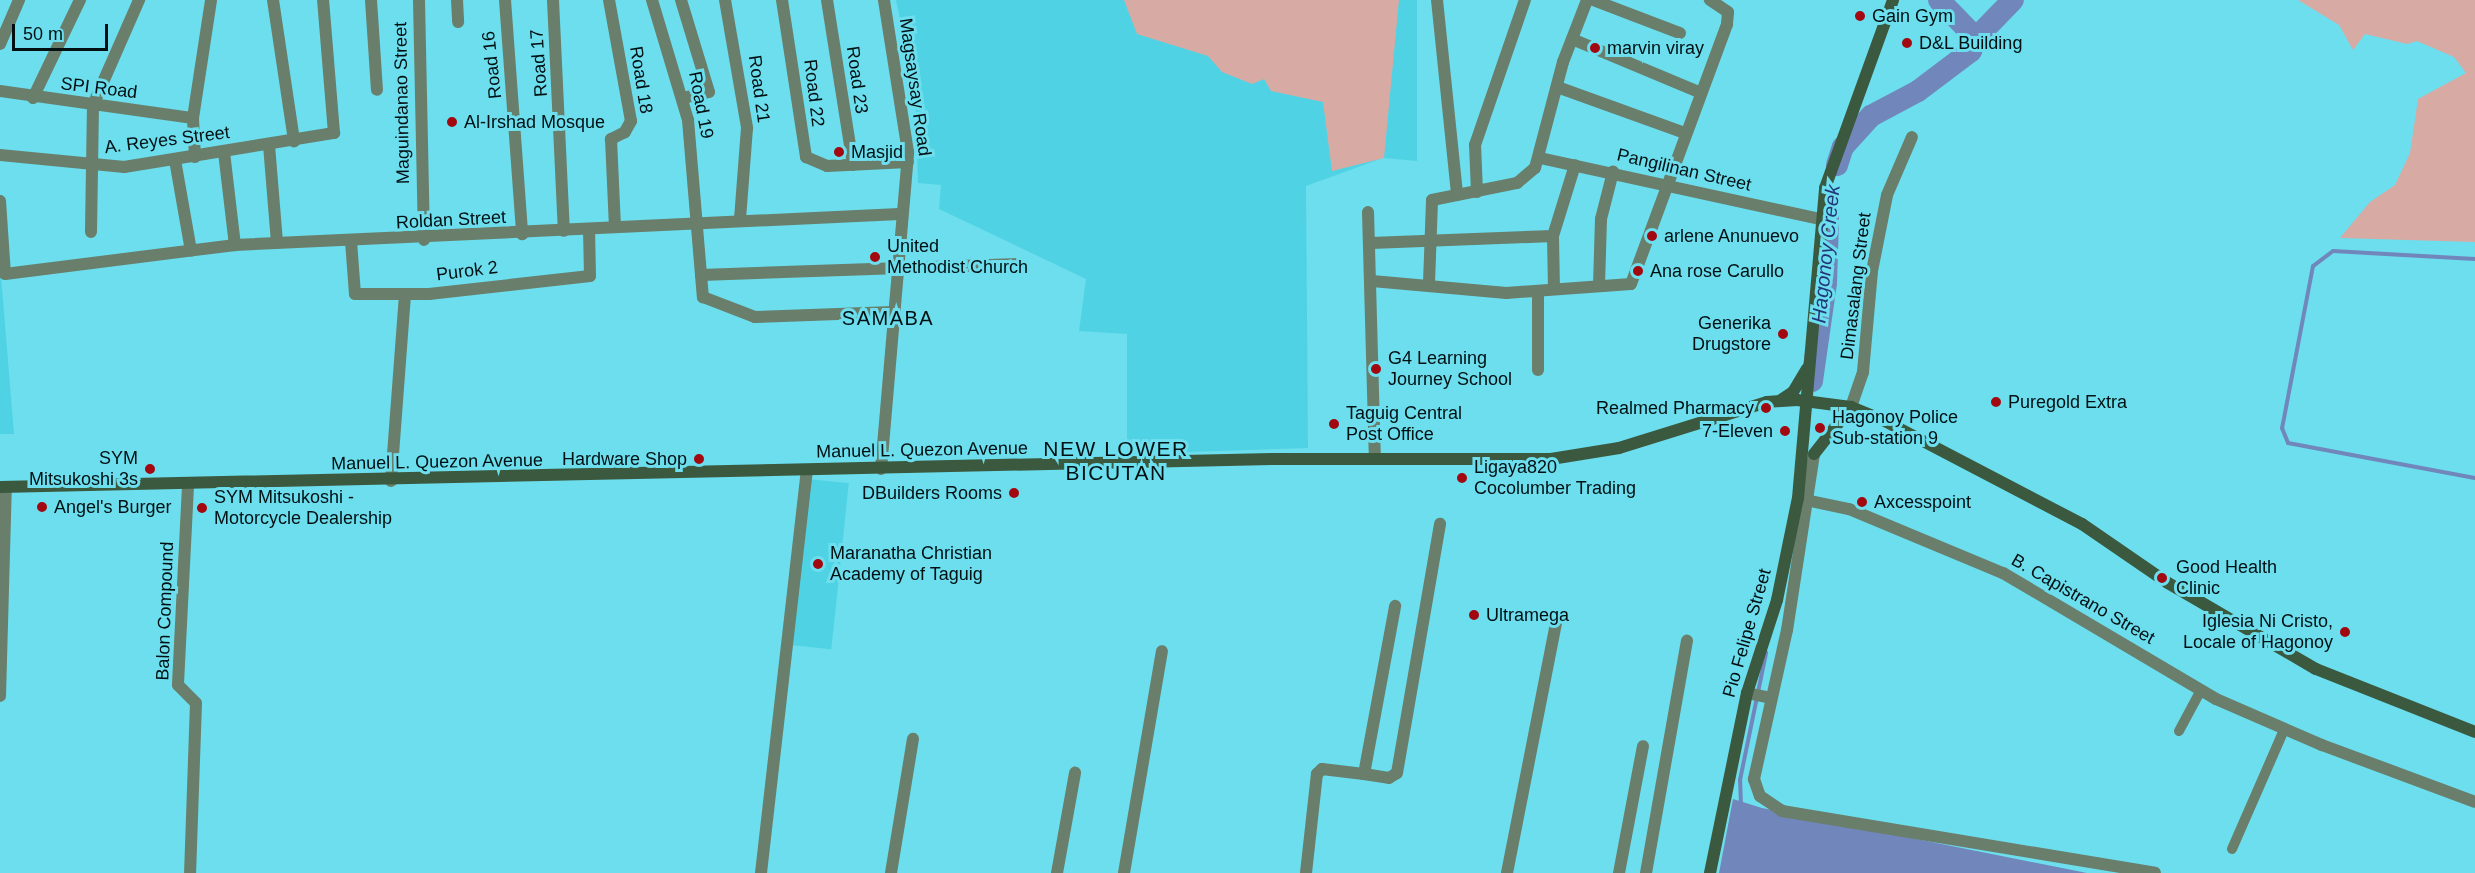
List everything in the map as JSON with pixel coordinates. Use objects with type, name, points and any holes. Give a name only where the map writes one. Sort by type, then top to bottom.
[{"type":"main road","name":"Pio Felipe Street","points":[[1710,873],[1759,695],[1777,600],[1803,499],[1812,401],[1809,362],[1819,219],[1833,157],[1893,0]]},
{"type":"main road","points":[[1781,400],[1794,392],[1809,362]]},
{"type":"main road","name":"Manuel L. Quezon Avenue","points":[[3,487],[188,486],[1375,458],[1577,458],[1781,400],[1812,401],[1851,407],[2082,524],[2169,583],[2316,669],[2475,732]]},
{"type":"main road","points":[[1814,454],[1851,407]]},
{"type":"street","points":[[0,44],[19,0]]},
{"type":"street","points":[[33,98],[80,0]]},
{"type":"street","points":[[91,232],[93,105],[139,0]]},
{"type":"street","points":[[195,157],[193,118],[211,0]]},
{"type":"street","points":[[273,0],[294,141]]},
{"type":"street","name":"A. Reyes Street","points":[[0,155],[92,167],[175,160],[294,141],[337,131],[323,0]]},
{"type":"street","points":[[371,0],[377,90]]},
{"type":"street","name":"Maguindanao Street","points":[[419,0],[424,240]]},
{"type":"street","points":[[457,0],[458,22]]},
{"type":"street","name":"Road 16","points":[[505,0],[522,234]]},
{"type":"street","name":"Road 17","points":[[553,0],[564,231]]},
{"type":"street","name":"Road 18","points":[[609,0],[631,121],[625,132],[611,139],[615,227]]},
{"type":"street","name":"Road 19","points":[[652,0],[684,98],[705,299],[755,317],[893,312]]},
{"type":"street","points":[[681,0],[709,92],[684,98]]},
{"type":"street","name":"Road 21","points":[[725,0],[747,128],[740,219]]},
{"type":"street","name":"Road 22","points":[[782,0],[806,157],[816,164],[853,165],[908,162]]},
{"type":"street","name":"Road 23","points":[[827,0],[853,165]]},
{"type":"street","name":"Magsaysay Road","points":[[881,469],[899,214],[908,162],[884,0]]},
{"type":"street","points":[[1437,0],[1457,195]]},
{"type":"street","points":[[1477,192],[1475,145],[1525,0]]},
{"type":"street","points":[[1429,283],[1432,200],[1516,183],[1540,158],[1572,39],[1587,0]]},
{"type":"street","points":[[1593,0],[1680,33]]},
{"type":"street","points":[[1372,281],[1429,283],[1456,290],[1538,291],[1630,284],[1663,184],[1727,24],[1728,12],[1710,0]]},
{"type":"street","points":[[1572,39],[1701,93]]},
{"type":"street","points":[[1560,88],[1685,133]]},
{"type":"street","name":"SPI Road","points":[[0,91],[33,98],[193,118]]},
{"type":"street","name":"Dimasalang Street","points":[[1851,407],[1863,372],[1872,270],[1887,195],[1912,137]]},
{"type":"street","points":[[269,145],[277,243]]},
{"type":"street","points":[[224,152],[235,245]]},
{"type":"street","name":"Pangilinan Street","points":[[1540,158],[1613,172],[1819,219]]},
{"type":"street","points":[[175,160],[191,251]]},
{"type":"street","points":[[1554,289],[1553,236],[1575,165]]},
{"type":"street","points":[[1599,286],[1601,219],[1613,172]]},
{"type":"street","name":"Roldan Street","points":[[0,201],[5,274],[235,245],[424,240],[697,221],[899,214]]},
{"type":"street","points":[[1368,212],[1371,243],[1375,458]]},
{"type":"street","name":"Purok 2","points":[[351,241],[355,294],[405,295],[590,276],[589,229]]},
{"type":"street","points":[[1371,243],[1553,236]]},
{"type":"street","points":[[701,275],[1019,264]]},
{"type":"street","points":[[1538,291],[1538,370]]},
{"type":"street","points":[[391,481],[405,295]]},
{"type":"street","points":[[1814,454],[1759,695],[1754,779],[1760,796],[1782,811],[2155,873]]},
{"type":"street","points":[[755,873],[761,873],[807,471]]},
{"type":"street","name":"Balon Compound","points":[[188,486],[178,685],[196,703],[190,873]]},
{"type":"street","points":[[0,696],[3,487]]},
{"type":"street","name":"B. Capistrano Street","points":[[1803,499],[1849,509],[2021,581],[2201,690],[2284,730],[2475,802]]},
{"type":"street","points":[[1306,873],[1317,774],[1322,769],[1389,778],[1397,773],[1440,524]]},
{"type":"street","points":[[1364,774],[1395,606]]},
{"type":"street","points":[[1507,873],[1558,614]]},
{"type":"street","points":[[1646,873],[1687,641]]},
{"type":"street","points":[[1124,873],[1162,651]]},
{"type":"street","points":[[2179,731],[2201,690]]},
{"type":"street","points":[[2232,849],[2284,730]]},
{"type":"street","points":[[891,873],[913,739]]},
{"type":"street","points":[[1619,873],[1643,746]]},
{"type":"street","points":[[1057,873],[1076,773]]},
{"type":"shaded area","points":[[896,0],[1417,0],[1417,161],[1383,158],[1306,186],[1308,448],[1127,454],[1127,334],[1079,331],[1086,279],[939,209],[941,185],[918,183],[915,89]]},
{"type":"shaded area","points":[[1124,0],[1399,0],[1384,158],[1332,171],[1323,102],[1271,91],[1264,79],[1252,84],[1222,72],[1208,56],[1137,34]]},
{"type":"shaded area","points":[[2298,0],[2475,0],[2475,242],[2340,238],[2370,202],[2395,185],[2410,153],[2418,99],[2466,73],[2454,57],[2417,41],[2407,44],[2365,34],[2353,50],[2339,25]]},
{"type":"shaded area","points":[[0,264],[14,434],[0,434]]},
{"type":"shaded area","name":"Maranatha Christian Academy of Taguig","points":[[808,479],[849,483],[831,649],[791,645]]},
{"type":"shaded area","points":[[1733,799],[1762,808],[2087,873],[1719,873]]},
{"type":"waterway","points":[[1939,0],[1976,38]]},
{"type":"waterway","points":[[1976,38],[2013,0]]},
{"type":"waterway","name":"Hagonoy Creek","points":[[1837,165],[1843,147],[1871,116],[1918,91],[1971,51],[1976,38]]},
{"type":"waterway","name":"Hagonoy Creek","points":[[1812,381],[1826,283],[1828,218]]},
{"type":"waterway","points":[[2475,259],[2333,251],[2313,266],[2282,428],[2288,443],[2475,478]]},
{"type":"waterway","name":"Hagonoy Creek","points":[[1741,806],[1740,780],[1766,653]]},
{"type":"place","name":"Gain Gym","points":[[1860,16]]},
{"type":"place","name":"D&L Building","points":[[1907,43]]},
{"type":"place","name":"marvin viray","points":[[1595,48]]},
{"type":"place","name":"Al-Irshad Mosque","points":[[452,122]]},
{"type":"place","name":"Masjid","points":[[839,152]]},
{"type":"place","name":"arlene Anunuevo","points":[[1652,236]]},
{"type":"place","name":"United Methodist Church","points":[[875,257]]},
{"type":"place","name":"Ana rose Carullo","points":[[1638,271]]},
{"type":"place","name":"Generika Drugstore","points":[[1783,334]]},
{"type":"place","name":"G4 Learning Journey School","points":[[1376,369]]},
{"type":"place","name":"Puregold Extra","points":[[1996,402]]},
{"type":"place","name":"Realmed Pharmacy","points":[[1766,408]]},
{"type":"place","name":"Taguig Central Post Office","points":[[1334,424]]},
{"type":"place","name":"Hagonoy Police Sub-station 9","points":[[1820,428]]},
{"type":"place","name":"7-Eleven","points":[[1785,431]]},
{"type":"place","name":"Hardware Shop","points":[[699,459]]},
{"type":"place","name":"SYM Mitsukoshi 3s","points":[[150,469]]},
{"type":"place","name":"Ligaya820 Cocolumber Trading","points":[[1462,478]]},
{"type":"place","name":"DBuilders Rooms","points":[[1014,493]]},
{"type":"place","name":"Axcesspoint","points":[[1862,502]]},
{"type":"place","name":"Angel's Burger","points":[[42,507]]},
{"type":"place","name":"SYM Mitsukoshi - Motorcycle Dealership","points":[[202,508]]},
{"type":"place","name":"Maranatha Christian Academy of Taguig","points":[[818,564]]},
{"type":"place","name":"Good Health Clinic","points":[[2162,578]]},
{"type":"place","name":"Ultramega","points":[[1474,615]]},
{"type":"place","name":"Iglesia Ni Cristo, Locale of Hagonoy","points":[[2345,632]]},
{"type":"district","name":"SAMABA","points":[[888,318]]},
{"type":"district","name":"NEW LOWER BICUTAN","points":[[1116,461]]}]
